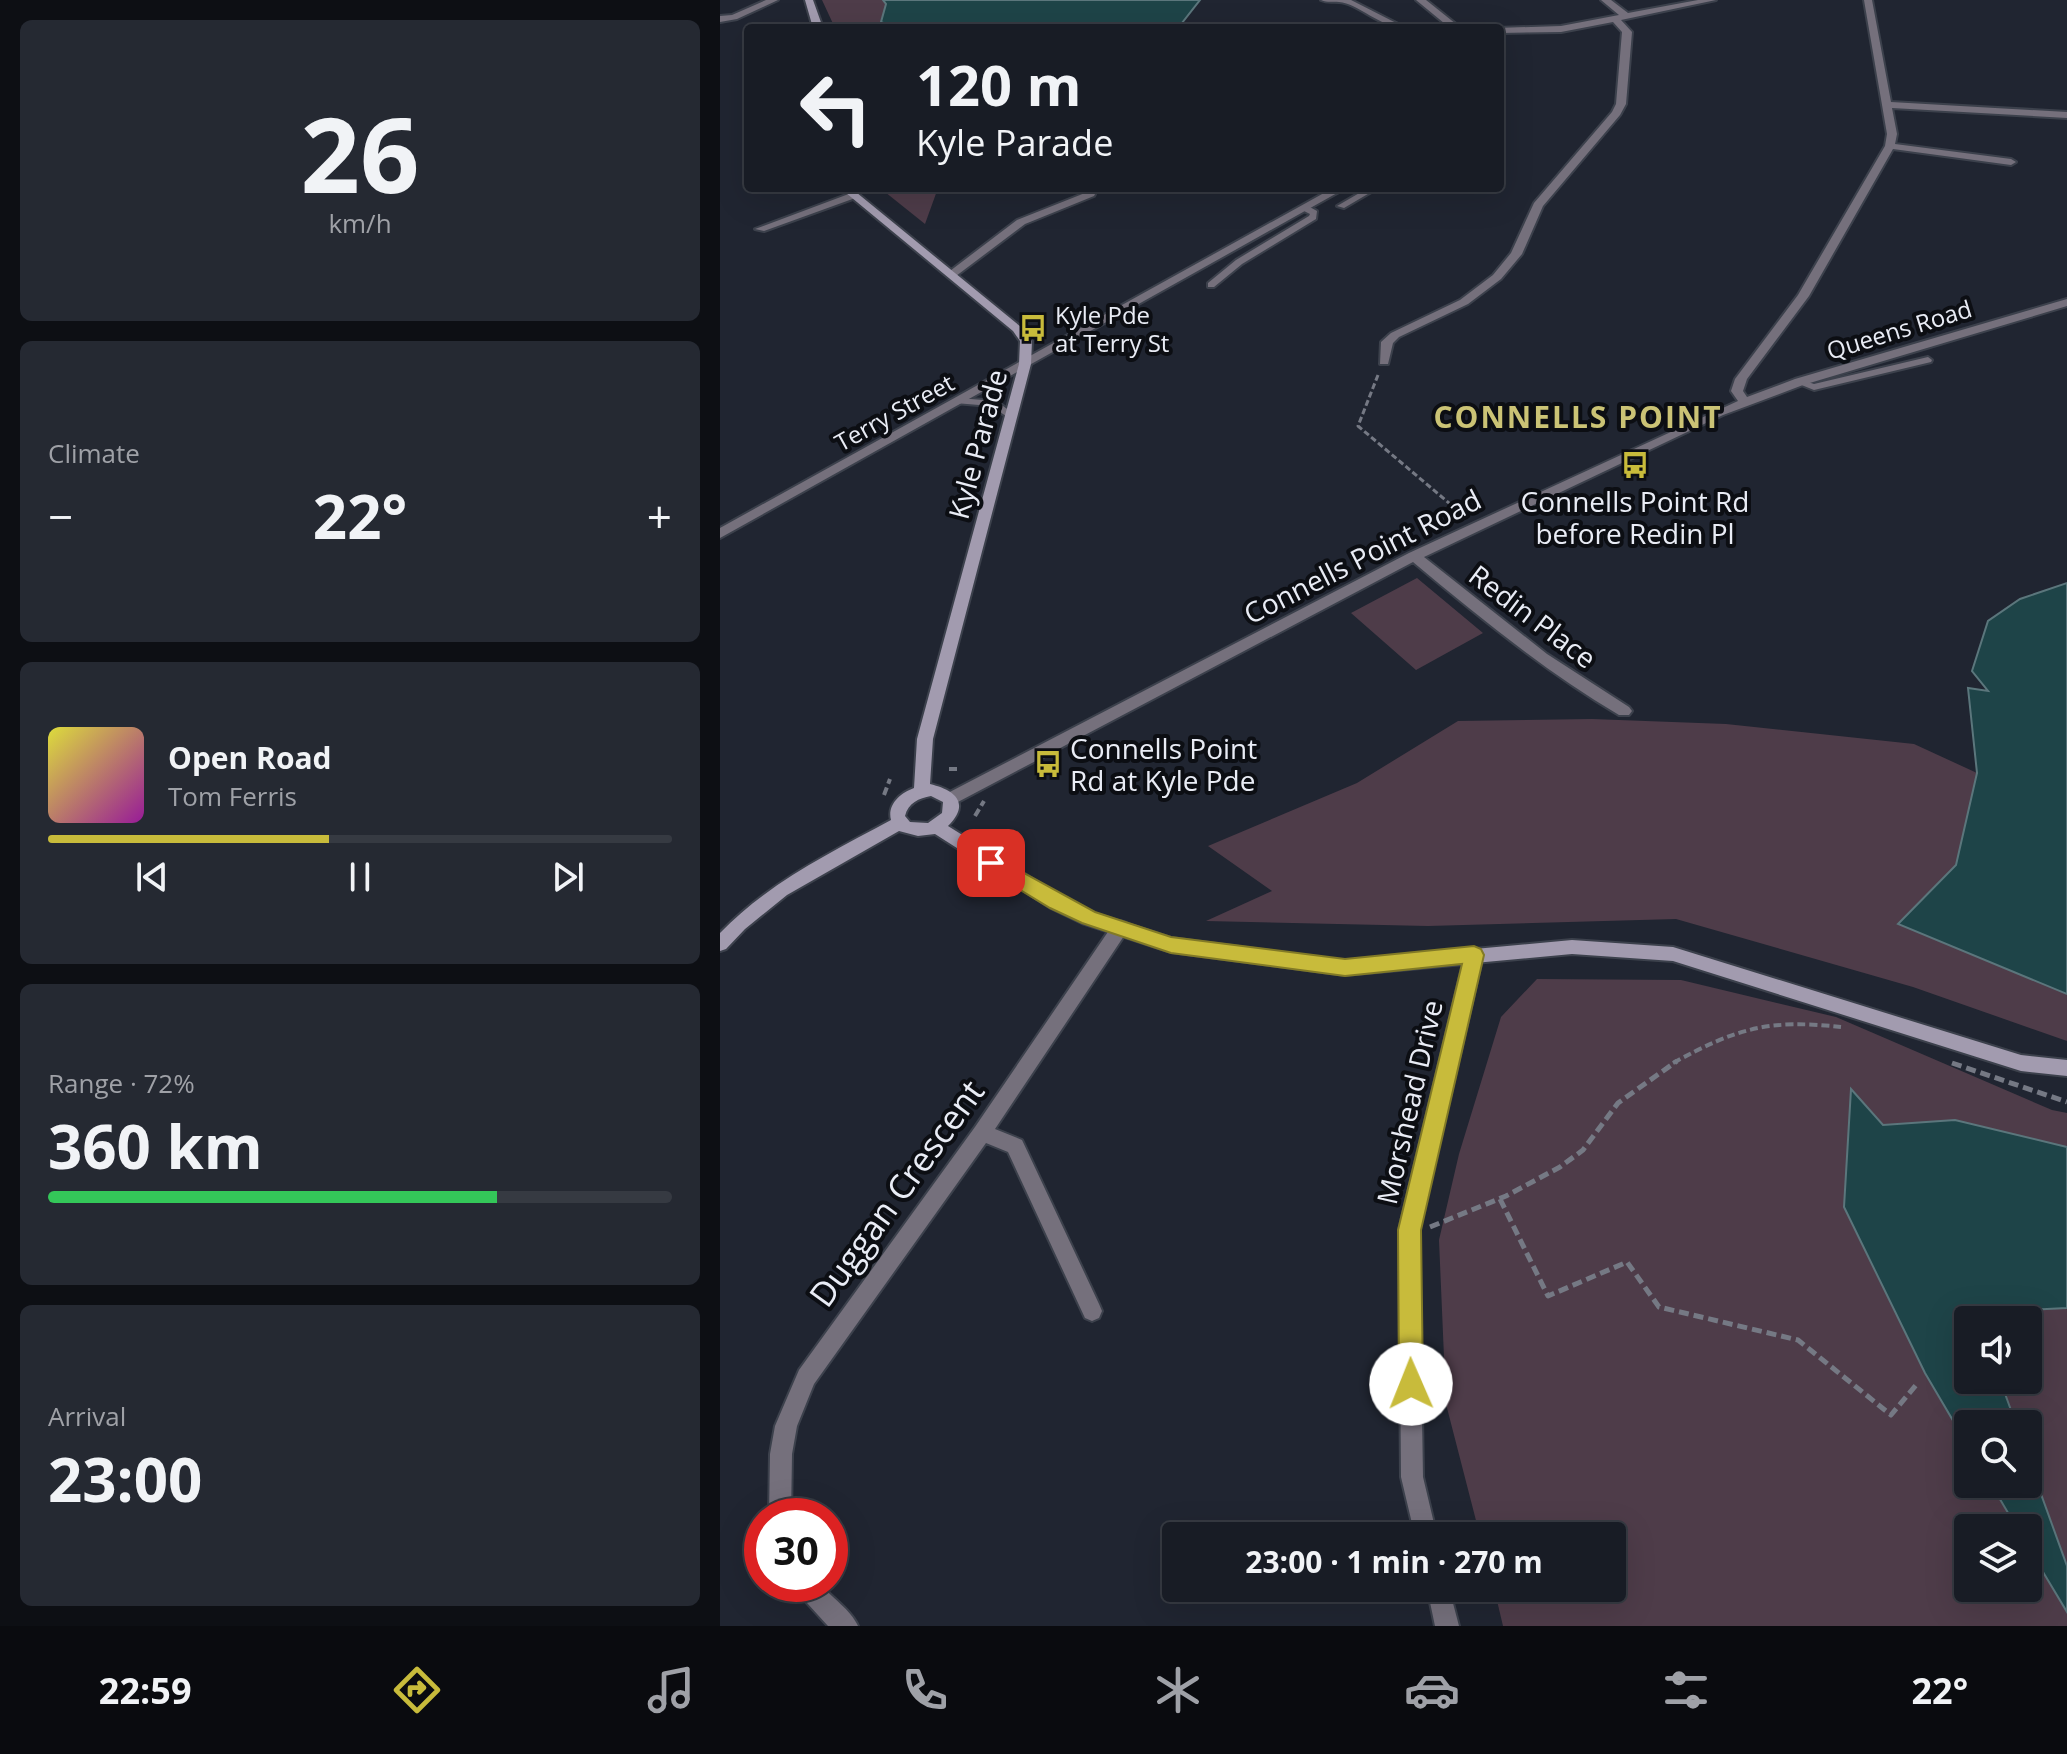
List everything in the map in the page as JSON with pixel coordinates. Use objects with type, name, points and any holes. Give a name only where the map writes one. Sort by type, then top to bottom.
[{"type":"street","points":[[720,19],[734,17],[774,0]]},
{"type":"street","points":[[809,0],[817,24]]},
{"type":"street","points":[[1325,0],[1336,0]]},
{"type":"street","points":[[1344,0],[1393,24]]},
{"type":"street","points":[[1420,0],[1451,24]]},
{"type":"street","points":[[1384,361],[1387,342],[1395,335],[1483,291],[1503,271],[1516,254],[1538,205],[1617,113],[1621,104],[1627,32],[1621,18],[1605,0]]},
{"type":"street","points":[[1504,30],[1561,29],[1712,0]]},
{"type":"street","points":[[1744,401],[1737,391],[1741,379],[1803,296],[1890,146],[1892,134],[1868,0]]},
{"type":"street","points":[[1887,105],[2067,115]]},
{"type":"street","points":[[1890,146],[2011,162]]},
{"type":"street","points":[[760,229],[849,192]]},
{"type":"street","name":"Kyle Parade","points":[[849,192],[952,274],[1022,334],[1026,341],[1025,364],[1012,416],[925,739],[922,791]]},
{"type":"street","name":"Terry Street","points":[[720,534],[1334,192]]},
{"type":"street","points":[[952,274],[1021,222],[1090,194]]},
{"type":"street","name":"Queens Road","points":[[1744,401],[2067,302]]},
{"type":"street","name":"Connells Point Road","points":[[950,799],[1414,556],[1744,401]]},
{"type":"street","name":"Redin Place","points":[[1414,556],[1545,662],[1624,711]]},
{"type":"street","points":[[922,791],[939,791],[950,799],[949,817],[937,827],[912,830],[900,823],[897,817],[901,804],[922,791]]},
{"type":"street","points":[[720,944],[737,925],[788,885],[900,823]]},
{"type":"street","points":[[937,827],[1057,903],[1171,945],[1345,968],[1572,947],[1673,954],[2021,1063],[2067,1068]]},
{"type":"street","name":"Duggan Crescent","points":[[780,1498],[781,1454],[786,1426],[806,1377],[982,1133],[1120,928]]},
{"type":"street","name":"Morshead Drive","points":[[1423,1522],[1412,1477],[1409,1230],[1474,955]]},
{"type":"street","points":[[982,1133],[1015,1146],[1092,1311]]},
{"type":"street","points":[[820,1602],[846,1626]]},
{"type":"street","points":[[1441,1602],[1447,1626]]},
{"type":"lane","points":[[1341,206],[1367,192]]},
{"type":"lane","points":[[1211,285],[1239,262],[1313,217],[1314,213],[1305,208]]},
{"type":"lane","points":[[1799,382],[1814,387],[1928,360]]},
{"type":"lane","points":[[958,401],[993,403],[1012,416]]},
{"type":"path","points":[[1384,361],[1358,426],[1462,514]]},
{"type":"path","points":[[949,769],[959,769]]},
{"type":"path","points":[[975,816],[984,801]]},
{"type":"path","points":[[1409,1230],[1424,1230],[1513,1195],[1580,1153],[1616,1105],[1650,1076],[1696,1050],[1736,1034],[1785,1022],[1848,1028]]},
{"type":"path","points":[[1943,1060],[2067,1102]]},
{"type":"path","points":[[1500,1199],[1548,1296],[1627,1262],[1659,1307],[1798,1340],[1891,1415],[1917,1384]]},
{"type":"shaded area","points":[[822,0],[883,0],[886,4],[881,22],[886,24],[833,24]]},
{"type":"shaded area","points":[[883,0],[1200,0],[1181,24],[886,24],[881,22],[886,4]]},
{"type":"shaded area","points":[[885,192],[937,192],[925,224]]},
{"type":"shaded area","points":[[1417,578],[1483,633],[1416,670],[1351,613]]},
{"type":"shaded area","points":[[2067,583],[2067,994],[1898,924],[1956,865],[1977,773],[1968,688],[1988,691],[1972,671],[1988,621],[2020,599]]},
{"type":"shaded area","points":[[1592,719],[1726,724],[1914,744],[1977,773],[1956,865],[1899,924],[2067,994],[2067,1041],[1913,987],[1676,919],[1428,926],[1206,921],[1272,891],[1208,846],[1357,783],[1458,721]]},
{"type":"shaded area","points":[[1537,979],[1681,980],[1836,1017],[2052,1110],[2067,1113],[2067,1626],[1503,1626],[1497,1602],[1626,1602],[1626,1522],[1476,1522],[1446,1404],[1439,1240],[1459,1154],[1501,1017]]},
{"type":"shaded area","points":[[1851,1089],[1883,1125],[1955,1120],[2067,1147],[2067,1308],[1954,1306],[1954,1394],[2005,1394],[2011,1410],[1954,1410],[1954,1422],[1925,1373],[1844,1207]]},
{"type":"shaded area","points":[[2042,1497],[2067,1566],[2067,1612],[2042,1570],[2042,1514],[2009,1514],[1999,1498]]},
{"type":"place","name":"Kyle Pde at Terry St","points":[[1033,328]]},
{"type":"place","name":"Connells Point Rd before Redin Pl","points":[[1635,465]]},
{"type":"place","name":"Connells Point Rd at Kyle Pde","points":[[1048,764]]},
{"type":"district","name":"CONNELLS POINT","points":[[1578,416]]},
{"type":"route","points":[[991,863],[1088,918],[1171,945],[1345,968],[1474,955],[1409,1230],[1411,1384]]}]
